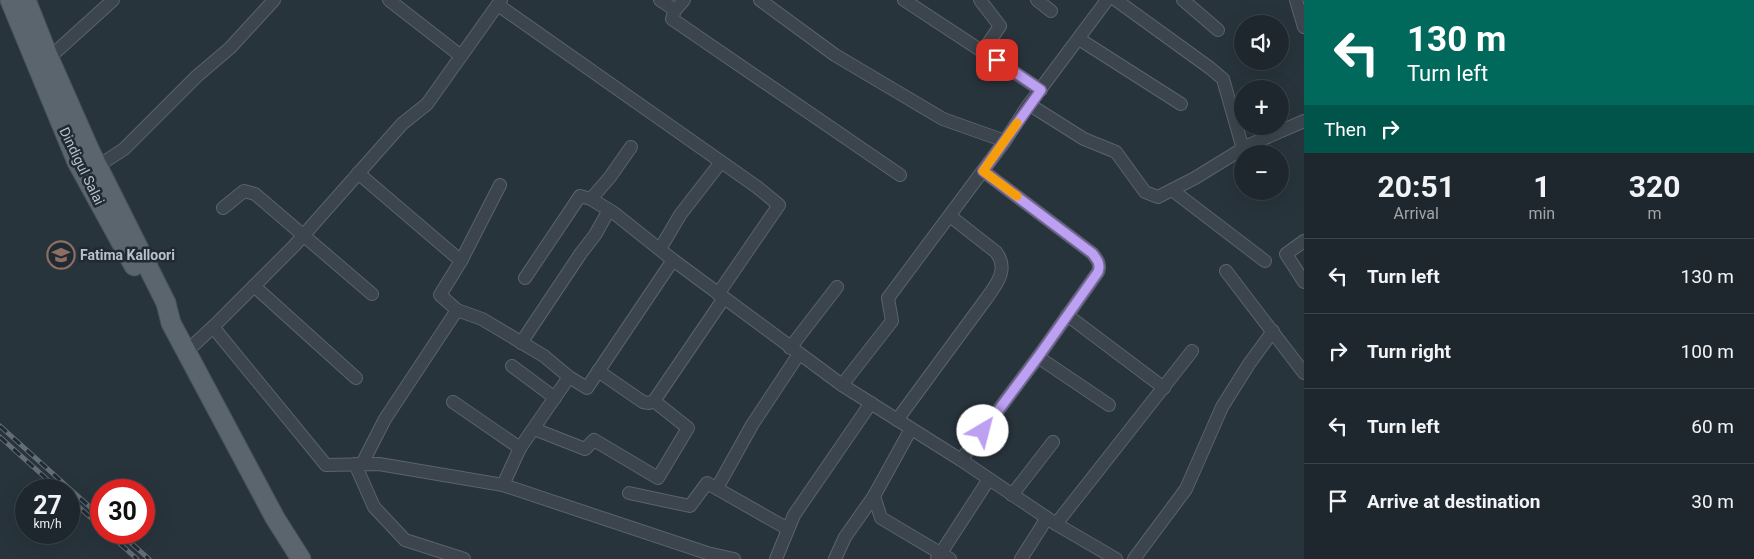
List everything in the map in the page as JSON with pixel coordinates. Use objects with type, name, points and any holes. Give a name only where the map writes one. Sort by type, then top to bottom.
[{"type":"main road","name":"Dindigul Salai","points":[[10,0],[77,162],[158,309],[171,324],[275,518],[300,559]]},
{"type":"main road","name":"Dindigul Salai","points":[[26,0],[49,58],[98,166],[166,303],[171,324]]},
{"type":"main road","name":"Dindigul Salai","points":[[275,518],[280,545],[288,559]]},
{"type":"street","points":[[49,58],[113,0]]},
{"type":"street","points":[[98,166],[124,149],[197,76],[230,48],[274,0]]},
{"type":"street","points":[[389,0],[461,56]]},
{"type":"street","points":[[660,0],[676,10]]},
{"type":"street","points":[[684,0],[672,19],[900,175]]},
{"type":"street","points":[[760,0],[835,55],[943,119],[1005,141]]},
{"type":"street","points":[[904,0],[1041,90]]},
{"type":"street","points":[[980,0],[1000,26],[983,51]]},
{"type":"street","points":[[1037,0],[1051,12]]},
{"type":"street","points":[[842,385],[892,321],[888,298],[1107,0]]},
{"type":"street","points":[[1116,0],[1224,79],[1242,145]]},
{"type":"street","points":[[1183,0],[1218,30]]},
{"type":"street","points":[[1296,0],[1304,27]]},
{"type":"street","points":[[186,352],[304,235],[402,124],[427,104],[499,3],[757,186],[779,206],[654,401],[649,403],[643,402],[598,371]]},
{"type":"street","points":[[1079,39],[1181,104]]},
{"type":"street","points":[[1030,105],[1084,139],[1116,152],[1145,192],[1158,197],[1234,154]]},
{"type":"street","points":[[1252,145],[1304,121]]},
{"type":"street","points":[[592,199],[631,146]]},
{"type":"street","points":[[660,249],[680,215],[721,162]]},
{"type":"street","points":[[960,460],[1038,357],[1100,267],[1099,261],[1092,253],[983,171]]},
{"type":"street","points":[[358,173],[461,261]]},
{"type":"street","points":[[500,185],[461,261],[440,295],[457,310],[482,319],[544,356],[569,377],[587,388],[673,260]]},
{"type":"street","points":[[1172,190],[1265,261]]},
{"type":"street","points":[[223,208],[244,191],[250,192],[304,235],[372,294]]},
{"type":"street","points":[[525,278],[580,196],[592,199],[842,385],[1051,521],[1116,559]]},
{"type":"street","points":[[521,343],[609,210]]},
{"type":"street","points":[[897,420],[998,282],[1001,272],[1001,259],[996,252],[950,216]]},
{"type":"street","points":[[1304,241],[1286,254],[1304,282]]},
{"type":"street","points":[[1226,271],[1304,373]]},
{"type":"street","points":[[254,286],[356,378]]},
{"type":"street","points":[[717,488],[795,351],[836,287]]},
{"type":"street","points":[[457,310],[385,419],[359,464],[374,507],[405,540],[464,559]]},
{"type":"street","points":[[1067,315],[1164,388]]},
{"type":"street","points":[[213,327],[326,465],[379,464],[503,484],[707,553],[734,559]]},
{"type":"street","points":[[1134,559],[1186,488],[1222,407],[1249,364],[1273,331]]},
{"type":"street","points":[[1021,559],[1192,352]]},
{"type":"street","points":[[1038,357],[1109,405]]},
{"type":"street","points":[[512,366],[554,398]]},
{"type":"street","points":[[503,484],[520,448],[569,377]]},
{"type":"street","points":[[534,428],[585,449],[594,440],[658,478],[688,428],[654,401]]},
{"type":"street","points":[[453,402],[520,448]]},
{"type":"street","points":[[776,559],[794,515],[871,403]]},
{"type":"street","points":[[835,559],[845,537],[874,496],[911,429]]},
{"type":"street","points":[[1012,495],[1054,442]]},
{"type":"street","points":[[874,496],[881,518],[942,557],[989,479]]},
{"type":"street","points":[[629,493],[690,506],[707,483],[788,529]]},
{"type":"railway","points":[[0,426],[90,507]]},
{"type":"railway","points":[[0,437],[47,479]]},
{"type":"railway","points":[[80,508],[90,517]]},
{"type":"railway","points":[[120,544],[137,559]]},
{"type":"railway","points":[[132,544],[149,559]]},
{"type":"slow traffic","points":[[1017,123],[983,171],[1017,196]]},
{"type":"place","name":"Fatima Kalloori","points":[[61,255]]},
{"type":"route","points":[[983,431],[1038,357],[1100,267],[1099,261],[1092,253],[983,171],[1041,90],[997,60]]}]
